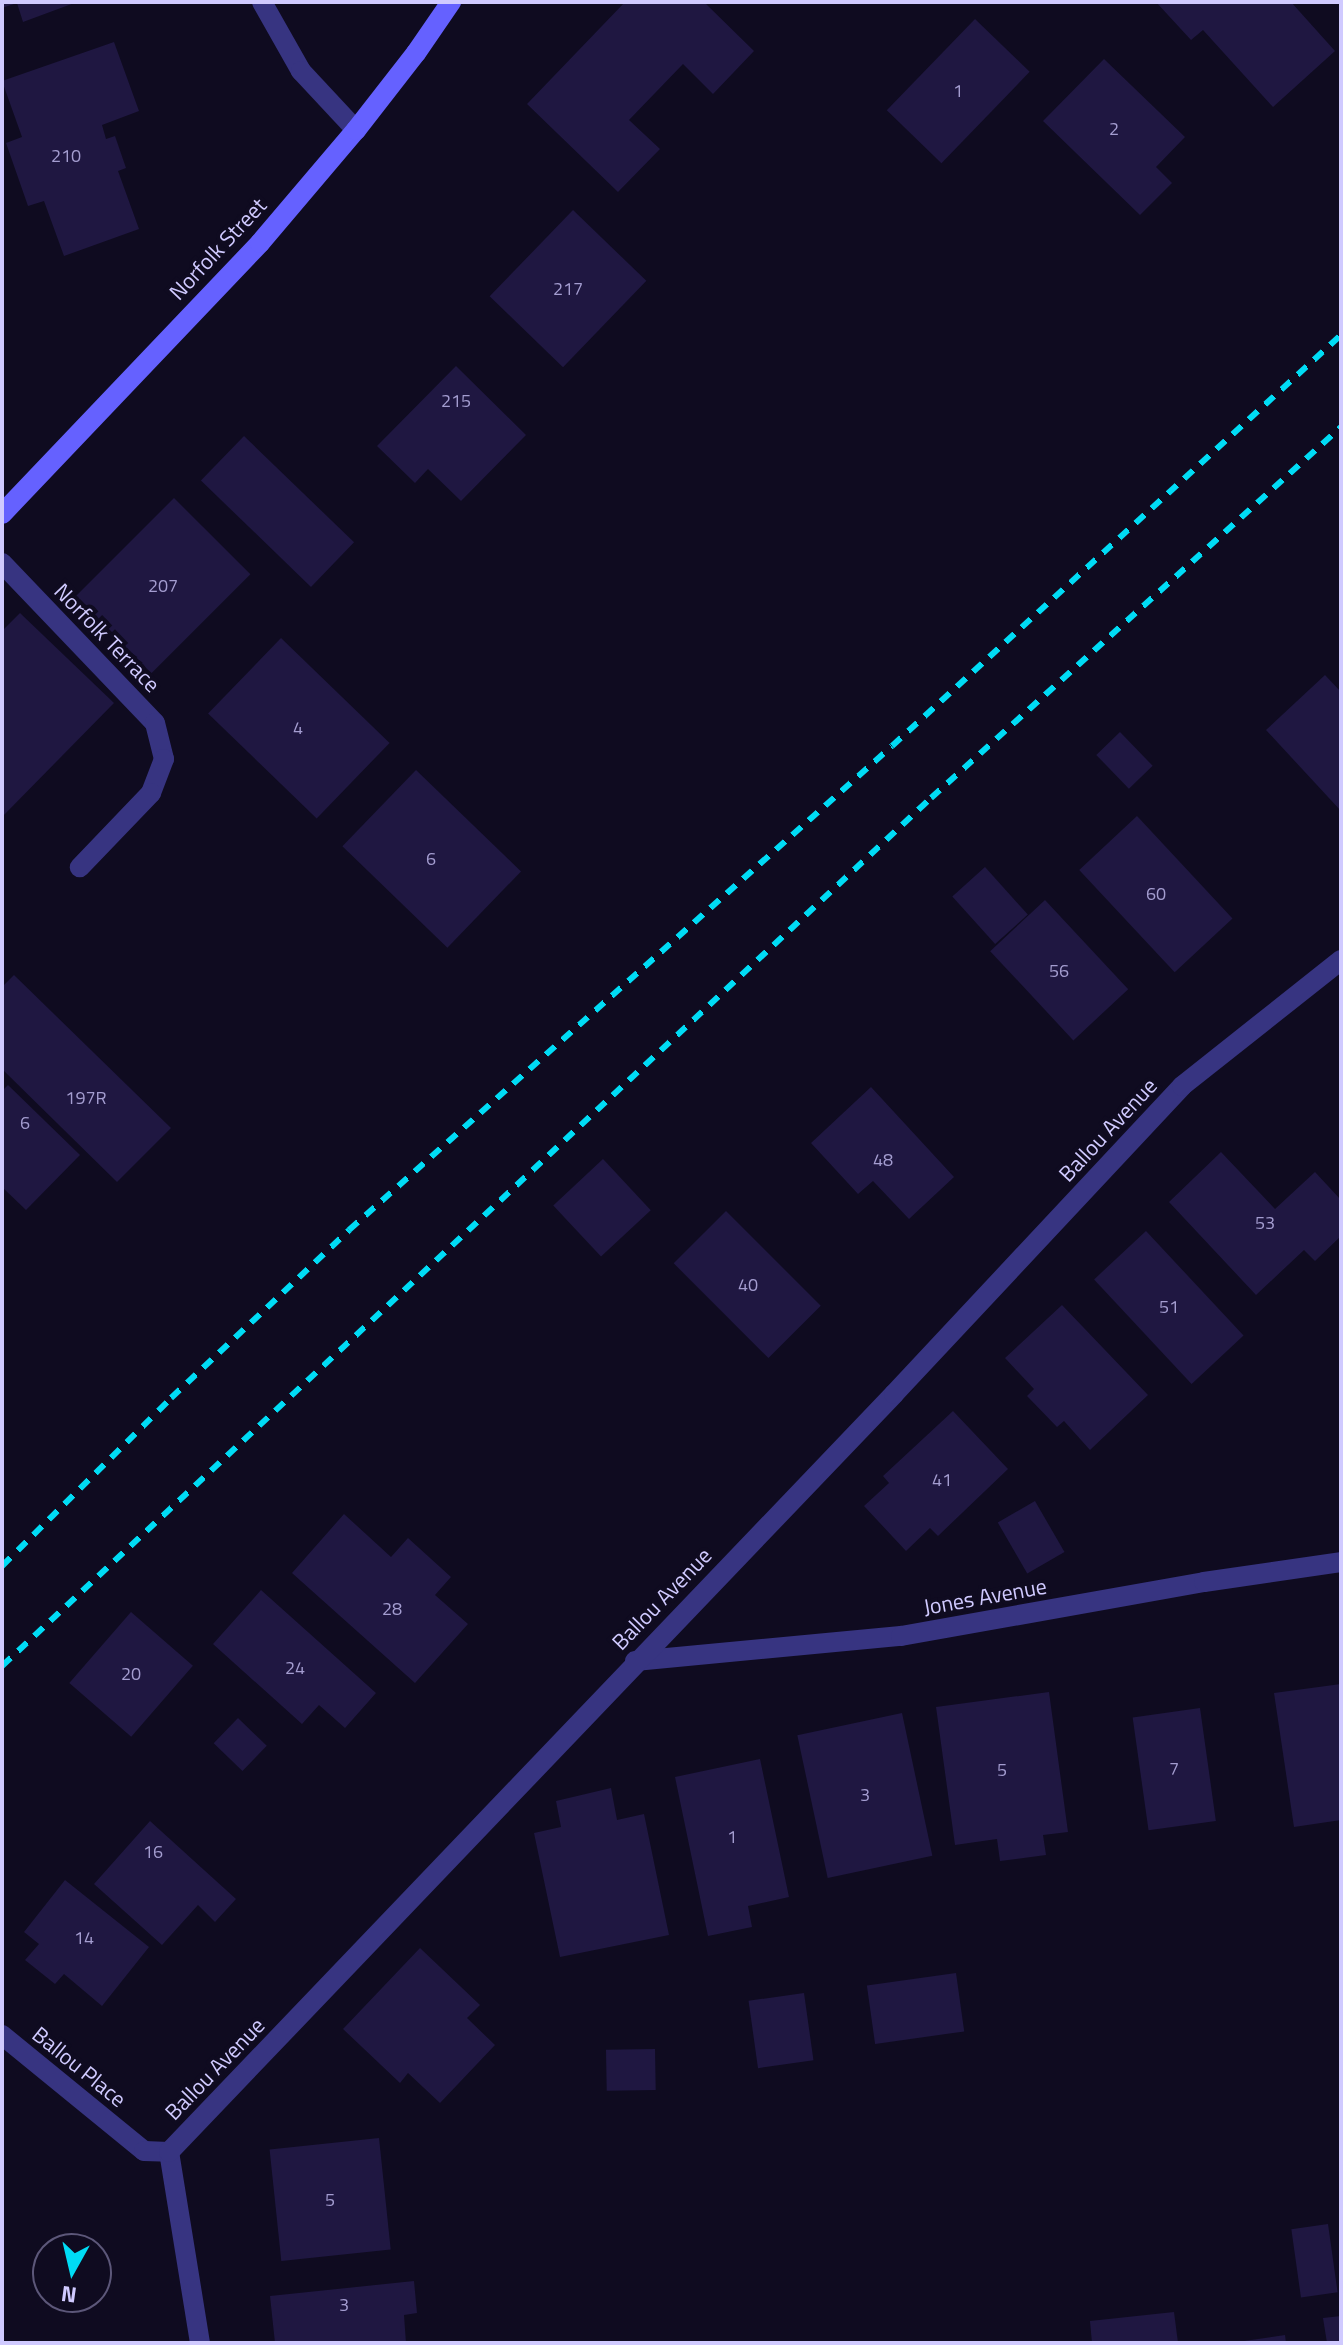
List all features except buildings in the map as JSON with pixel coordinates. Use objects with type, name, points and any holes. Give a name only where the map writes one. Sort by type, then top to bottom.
[{"type":"main road","name":"Norfolk Street","points":[[2,514],[260,243],[356,130],[451,2]]},
{"type":"street","points":[[262,2],[301,71],[356,130]]},
{"type":"street","name":"Norfolk Terrace","points":[[2,563],[155,723],[164,759],[151,793],[80,867]]},
{"type":"street","name":"Ballou Avenue","points":[[200,2343],[169,2152],[635,1661],[894,1394],[1182,1086],[1341,960]]},
{"type":"street","name":"Jones Avenue","points":[[635,1661],[901,1636],[1204,1582],[1341,1562]]},
{"type":"street","name":"Ballou Place","points":[[2,2035],[144,2151],[169,2152]]},
{"type":"railway","points":[[2,1566],[171,1398],[349,1230],[892,746],[1341,335]]},
{"type":"railway","points":[[2,1666],[931,798],[1341,427]]}]
